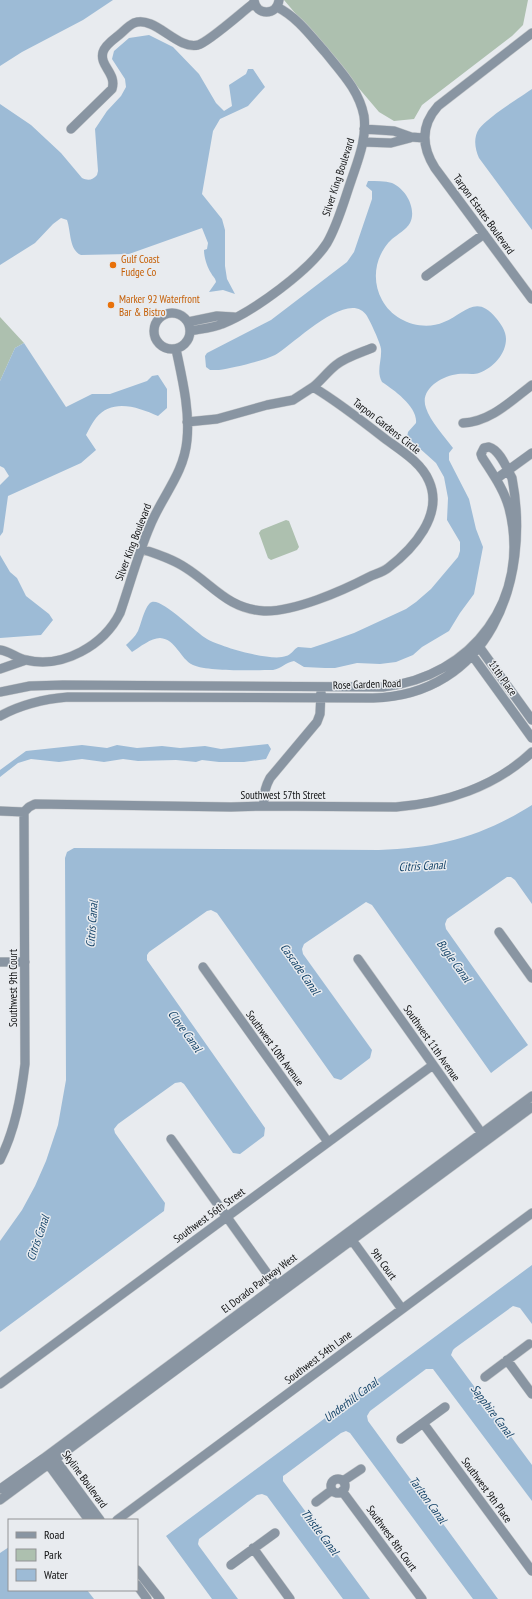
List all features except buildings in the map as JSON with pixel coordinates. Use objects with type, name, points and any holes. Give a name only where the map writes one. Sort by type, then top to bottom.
[{"type":"street","name":"Silver King Boulevard","points":[[189,327],[222,324],[257,305],[306,267],[321,252],[334,228],[363,142],[364,116],[350,84],[300,23],[286,12],[278,3],[270,12],[262,12],[256,7],[254,1]]},
{"type":"street","points":[[71,129],[112,89],[113,80],[104,64],[103,52],[108,44],[130,26],[136,23],[145,22],[187,44],[198,45],[209,39],[254,1]]},
{"type":"street","name":"Tarpon Estates Boulevard","points":[[532,33],[438,106],[429,118],[424,138],[425,147],[431,161],[532,299]]},
{"type":"street","points":[[364,129],[394,131],[411,138]]},
{"type":"street","points":[[363,142],[392,143],[411,138],[424,138]]},
{"type":"street","points":[[426,276],[484,234]]},
{"type":"street","points":[[169,313],[180,315],[189,327],[186,342],[176,349],[166,349],[158,343],[154,333],[156,322],[164,315],[169,313]]},
{"type":"street","points":[[187,422],[217,419],[267,405],[294,400],[321,381],[334,366],[372,348]]},
{"type":"street","name":"Silver King Boulevard","points":[[0,650],[4,650],[26,660],[47,662],[65,658],[84,650],[102,637],[116,621],[150,526],[162,501],[175,480],[184,458],[188,439],[186,400],[176,349]]},
{"type":"street","points":[[463,423],[477,421],[490,416],[532,385]]},
{"type":"street","name":"Tarpon Gardens Circle","points":[[142,549],[171,559],[187,568],[226,599],[245,608],[264,611],[282,610],[336,593],[387,568],[405,553],[429,521],[433,508],[432,494],[426,476],[415,461],[334,400],[313,387]]},
{"type":"street","name":"Rose Garden Road","points":[[0,692],[30,686],[384,687],[410,683],[443,670],[477,644],[490,628],[502,607],[508,591],[514,564],[515,542],[511,515],[506,498],[482,457],[481,454],[484,448],[489,447],[495,450],[508,470],[518,493],[526,521]]},
{"type":"street","points":[[496,479],[532,453]]},
{"type":"street","name":"11th Place","points":[[477,644],[532,720]]},
{"type":"street","name":"Rose Garden Road","points":[[0,716],[28,704],[42,700],[68,697],[384,698],[411,694],[430,688],[449,679],[476,660],[491,646]]},
{"type":"street","name":"11th Place","points":[[469,651],[532,738]]},
{"type":"street","name":"Silver King Boulevard","points":[[0,669],[26,660]]},
{"type":"street","points":[[264,806],[263,796],[265,787],[270,778],[317,722],[320,714],[321,687]]},
{"type":"street","name":"Southwest 57th Street","points":[[24,812],[28,807],[35,804],[223,807],[396,807],[430,803],[462,794],[488,782],[508,771],[532,752]]},
{"type":"street","points":[[0,811],[24,812]]},
{"type":"street","name":"Southwest 9th Court","points":[[0,1160],[12,1129],[23,1080],[26,1042],[24,962],[24,812]]},
{"type":"street","points":[[499,932],[532,978]]},
{"type":"street","name":"Southwest 11th Avenue","points":[[358,959],[484,1137]]},
{"type":"street","points":[[0,962],[24,962]]},
{"type":"street","name":"Southwest 10th Avenue","points":[[203,967],[328,1142]]},
{"type":"street","name":"Southwest 56th Street","points":[[0,1384],[433,1065]]},
{"type":"street","name":"El Dorado Parkway West","points":[[0,1500],[50,1459],[484,1137],[532,1096]]},
{"type":"street","name":"El Dorado Parkway West","points":[[484,1137],[532,1107]]},
{"type":"street","points":[[171,1139],[278,1290]]},
{"type":"street","name":"Southwest 54th Lane","points":[[118,1519],[532,1213]]},
{"type":"street","name":"9th Court","points":[[349,1237],[402,1309]]},
{"type":"street","points":[[485,1377],[530,1344]]},
{"type":"street","points":[[507,1360],[532,1394]]},
{"type":"street","points":[[401,1439],[445,1407]]},
{"type":"street","name":"Southwest 9th Place","points":[[423,1423],[532,1571]]},
{"type":"street","name":"El Dorado Parkway West","points":[[0,1489],[50,1459]]},
{"type":"street","name":"Skyline Boulevard","points":[[50,1459],[88,1519]]},
{"type":"street","name":"Skyline Boulevard","points":[[50,1459],[99,1519]]},
{"type":"street","points":[[343,1481],[361,1469]]},
{"type":"street","points":[[332,1490],[332,1481],[337,1479],[343,1481]]},
{"type":"street","points":[[332,1490],[338,1493],[342,1491],[345,1487],[343,1481]]},
{"type":"street","points":[[316,1502],[332,1490]]},
{"type":"street","name":"Southwest 8th Court","points":[[342,1491],[422,1599]]},
{"type":"street","points":[[231,1565],[275,1533]]},
{"type":"street","points":[[253,1548],[290,1599]]},
{"type":"street","points":[[138,1571],[160,1599]]},
{"type":"street","points":[[138,1586],[147,1599]]},
{"type":"green space","points":[[284,0],[528,0],[523,25],[512,36],[422,105],[414,119],[394,121],[379,112]]},
{"type":"green space","points":[[0,317],[24,343],[15,348],[0,381]]},
{"type":"green space","points":[[286,520],[289,521],[299,547],[297,550],[271,560],[268,558],[259,533],[261,530]]},
{"type":"water","points":[[0,0],[113,0],[83,20],[22,52],[0,66]]},
{"type":"water","points":[[149,35],[173,47],[199,74],[216,103],[224,111],[232,106],[229,85],[246,74],[248,69],[253,69],[265,87],[248,106],[220,119],[213,131],[202,194],[222,219],[225,230],[225,266],[227,279],[235,294],[223,290],[209,292],[216,282],[205,259],[204,250],[207,249],[208,243],[202,228],[129,254],[81,255],[77,253],[72,245],[67,220],[61,218],[53,224],[35,243],[0,265],[0,104],[31,125],[61,153],[82,178],[86,180],[92,179],[97,175],[98,171],[95,129],[107,111],[121,96],[126,87],[125,79],[112,59],[114,51],[129,38]]},
{"type":"water","points":[[532,89],[532,230],[479,158],[475,144],[477,132],[483,124],[496,113]]},
{"type":"water","points":[[368,181],[392,183],[402,190],[411,206],[412,218],[410,223],[386,245],[378,260],[376,268],[379,292],[382,300],[393,314],[409,323],[427,326],[444,322],[470,308],[476,306],[482,307],[496,318],[505,333],[506,339],[504,350],[494,364],[479,373],[458,374],[445,377],[429,389],[425,401],[428,413],[453,448],[449,453],[449,460],[469,499],[476,529],[483,547],[474,594],[449,631],[422,647],[413,655],[396,662],[380,664],[357,663],[335,668],[325,668],[304,667],[294,661],[273,670],[210,669],[193,665],[174,645],[165,639],[160,638],[149,641],[132,652],[126,645],[137,633],[147,607],[152,602],[157,602],[180,617],[202,636],[214,642],[246,653],[270,657],[286,656],[298,647],[311,648],[326,643],[354,633],[406,609],[431,589],[458,557],[460,542],[447,520],[448,498],[444,477],[436,463],[407,437],[408,432],[416,423],[416,417],[409,405],[382,382],[379,374],[381,346],[367,316],[359,309],[348,308],[335,313],[321,321],[275,355],[270,357],[232,368],[210,370],[206,367],[205,356],[207,353],[271,320],[347,262],[354,252],[372,199],[372,191],[366,186]]},
{"type":"water","points":[[24,343],[66,407],[92,394],[110,394],[147,381],[152,376],[158,375],[167,389],[167,408],[158,416],[134,407],[126,406],[117,406],[102,412],[86,435],[96,450],[81,463],[8,496],[3,532],[0,536],[0,485],[9,476],[4,468],[0,466],[0,381],[15,348]]},
{"type":"water","points":[[0,555],[10,572],[17,578],[26,596],[49,614],[53,620],[41,635],[0,638]]},
{"type":"water","points":[[268,744],[271,749],[266,759],[244,762],[202,760],[196,762],[176,760],[138,761],[123,759],[104,762],[82,759],[59,762],[31,759],[18,763],[0,777],[0,770],[26,751],[82,745],[107,748],[117,745],[137,748],[162,746],[180,748],[205,746],[221,749]]},
{"type":"water","points":[[532,805],[532,904],[515,880],[511,877],[507,877],[447,919],[445,924],[446,929],[528,1045],[491,1073],[372,905],[366,902],[304,944],[302,949],[303,954],[372,1050],[370,1058],[341,1080],[334,1078],[217,913],[211,910],[207,911],[149,952],[147,955],[147,960],[265,1128],[264,1136],[240,1154],[233,1153],[184,1084],[181,1082],[175,1083],[118,1124],[114,1129],[115,1133],[165,1203],[164,1211],[0,1332],[0,1241],[22,1210],[46,1161],[58,1125],[66,1080],[65,858],[67,852],[74,848],[379,850],[421,847],[458,839],[477,833]]},
{"type":"water","points":[[532,1265],[532,1324],[520,1308],[513,1306],[455,1348],[451,1355],[532,1465],[532,1501],[433,1369],[426,1369],[370,1411],[367,1416],[368,1421],[498,1599],[473,1599],[350,1433],[346,1431],[341,1433],[283,1476],[283,1481],[370,1599],[343,1599],[267,1496],[262,1494],[257,1495],[199,1539],[199,1546],[238,1599],[212,1599],[166,1536]]},
{"type":"water","points":[[8,1548],[8,1591],[88,1591],[94,1599],[0,1599],[0,1553]]},
{"type":"place","name":"Gulf Coast Fudge Co","points":[[113,265]]},
{"type":"place","name":"Marker 92 Waterfront Bar & Bistro","points":[[111,305]]},
{"type":"water label","name":"Citris Canal","points":[[422,866]]},
{"type":"water label","name":"Citris Canal","points":[[92,924]]},
{"type":"water label","name":"Bugle Canal","points":[[454,961]]},
{"type":"water label","name":"Cascade Canal","points":[[300,969]]},
{"type":"water label","name":"Clove Canal","points":[[185,1031]]},
{"type":"water label","name":"Citris Canal","points":[[38,1238]]},
{"type":"water label","name":"Underhill Canal","points":[[351,1400]]},
{"type":"water label","name":"Sapphire Canal","points":[[492,1411]]},
{"type":"water label","name":"Tarlton Canal","points":[[428,1500]]},
{"type":"water label","name":"Thistle Canal","points":[[320,1532]]}]
